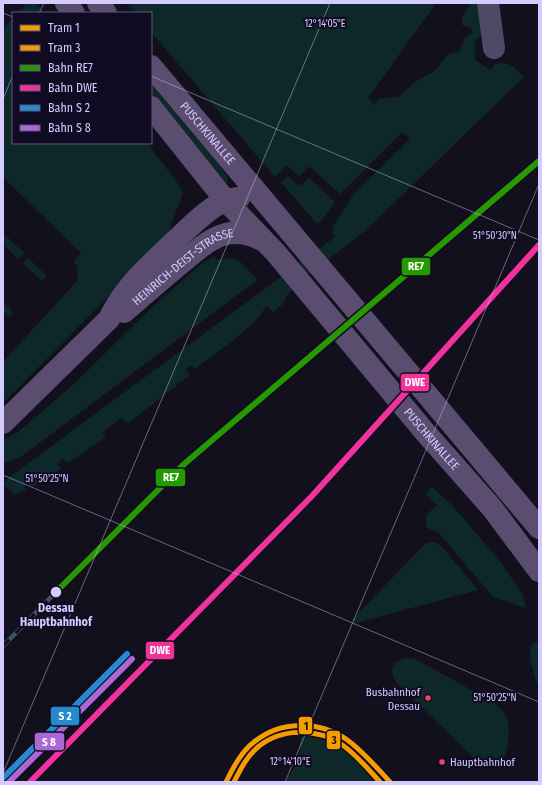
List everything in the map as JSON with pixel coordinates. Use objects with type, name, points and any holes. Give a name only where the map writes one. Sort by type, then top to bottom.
[{"type":"main road","points":[[66,3],[73,12]]},
{"type":"main road","points":[[98,3],[105,12]]},
{"type":"main road","name":"PUSCHKINALLEE","points":[[152,67],[539,528]]},
{"type":"main road","name":"PUSCHKINALLEE","points":[[152,108],[226,201],[269,247],[424,431],[492,508],[539,572]]},
{"type":"main road","points":[[226,201],[234,198],[249,197],[264,200]]},
{"type":"main road","name":"HEINRICH-DEIST-STRASSE","points":[[3,423],[109,319],[115,306],[142,273],[197,220],[219,204],[226,201]]},
{"type":"main road","name":"HEINRICH-DEIST-STRASSE","points":[[109,319],[122,314],[151,288],[213,240],[226,234],[236,233],[253,236],[269,247]]},
{"type":"street","points":[[488,3],[494,48]]},
{"type":"green space","points":[[27,3],[34,3],[44,12],[19,12]]},
{"type":"green space","points":[[126,3],[434,3],[434,6],[368,98],[375,105],[378,99],[398,97],[415,82],[435,71],[447,55],[459,52],[465,37],[473,32],[471,28],[462,25],[462,17],[471,3],[484,3],[486,33],[476,41],[474,59],[490,70],[495,64],[508,64],[524,77],[364,232],[306,276],[288,294],[282,305],[273,312],[267,306],[258,318],[242,333],[195,369],[191,365],[185,370],[190,375],[128,423],[121,418],[102,433],[106,437],[68,463],[63,459],[57,463],[61,469],[33,487],[28,483],[24,486],[26,490],[14,495],[3,484],[3,482],[335,237],[332,228],[353,195],[410,139],[402,132],[340,194],[309,166],[299,176],[287,165],[275,177],[152,33],[152,12],[134,12]]},
{"type":"green space","points":[[12,19],[12,144],[148,144],[179,185],[183,193],[167,236],[3,403],[3,362],[78,280],[77,266],[73,262],[81,253],[3,177],[3,29]]},
{"type":"green space","points":[[152,82],[216,159],[228,178],[227,184],[152,94]]},
{"type":"green space","points":[[288,176],[299,186],[309,178],[335,202],[326,215],[317,224],[281,182]]},
{"type":"green space","points":[[3,233],[24,253],[18,259],[3,244]]},
{"type":"green space","points":[[214,256],[217,260],[231,258],[240,262],[257,280],[19,458],[3,464],[3,440],[18,432],[74,384],[148,311],[202,263]]},
{"type":"green space","points":[[28,258],[47,276],[42,281],[23,263]]},
{"type":"green space","points":[[3,302],[13,312],[9,317],[3,311]]},
{"type":"green space","points":[[432,487],[452,505],[498,559],[523,594],[526,608],[493,597],[438,532],[427,528],[426,515],[437,505],[425,494]]},
{"type":"green space","points":[[426,543],[437,543],[442,547],[478,590],[356,623],[352,620]]},
{"type":"green space","points":[[539,640],[539,689],[532,666],[530,653],[533,643]]},
{"type":"green space","points":[[407,658],[415,659],[493,702],[502,710],[507,720],[509,730],[507,750],[498,764],[490,767],[481,765],[396,682],[392,673],[393,666],[398,661]]},
{"type":"green space","points":[[301,729],[325,734],[336,738],[346,745],[363,761],[370,771],[374,782],[285,782],[299,761]]},
{"type":"tram line","name":"1","points":[[226,782],[241,755],[254,742],[275,730],[299,726],[323,728],[346,739],[364,754],[390,782]]},
{"type":"tram line","name":"3","points":[[234,782],[247,759],[258,747],[277,736],[299,732],[321,735],[341,744],[357,757],[380,782]]},
{"type":"tram line","points":[[371,763],[379,782]]},
{"type":"railway","points":[[3,646],[56,592]]},
{"type":"rail line","name":"RE7","points":[[56,592],[183,465],[539,161]]},
{"type":"rail line","name":"DWE","points":[[30,782],[312,496],[539,245]]},
{"type":"transit line","points":[[3,778],[127,654]]},
{"type":"transit line","points":[[9,782],[132,659]]},
{"type":"place","name":"Dessau Hauptbahnhof","points":[[56,592]]},
{"type":"place","name":"Busbahnhof Dessau","points":[[428,698]]},
{"type":"place","name":"Hauptbahnhof","points":[[442,762]]}]
